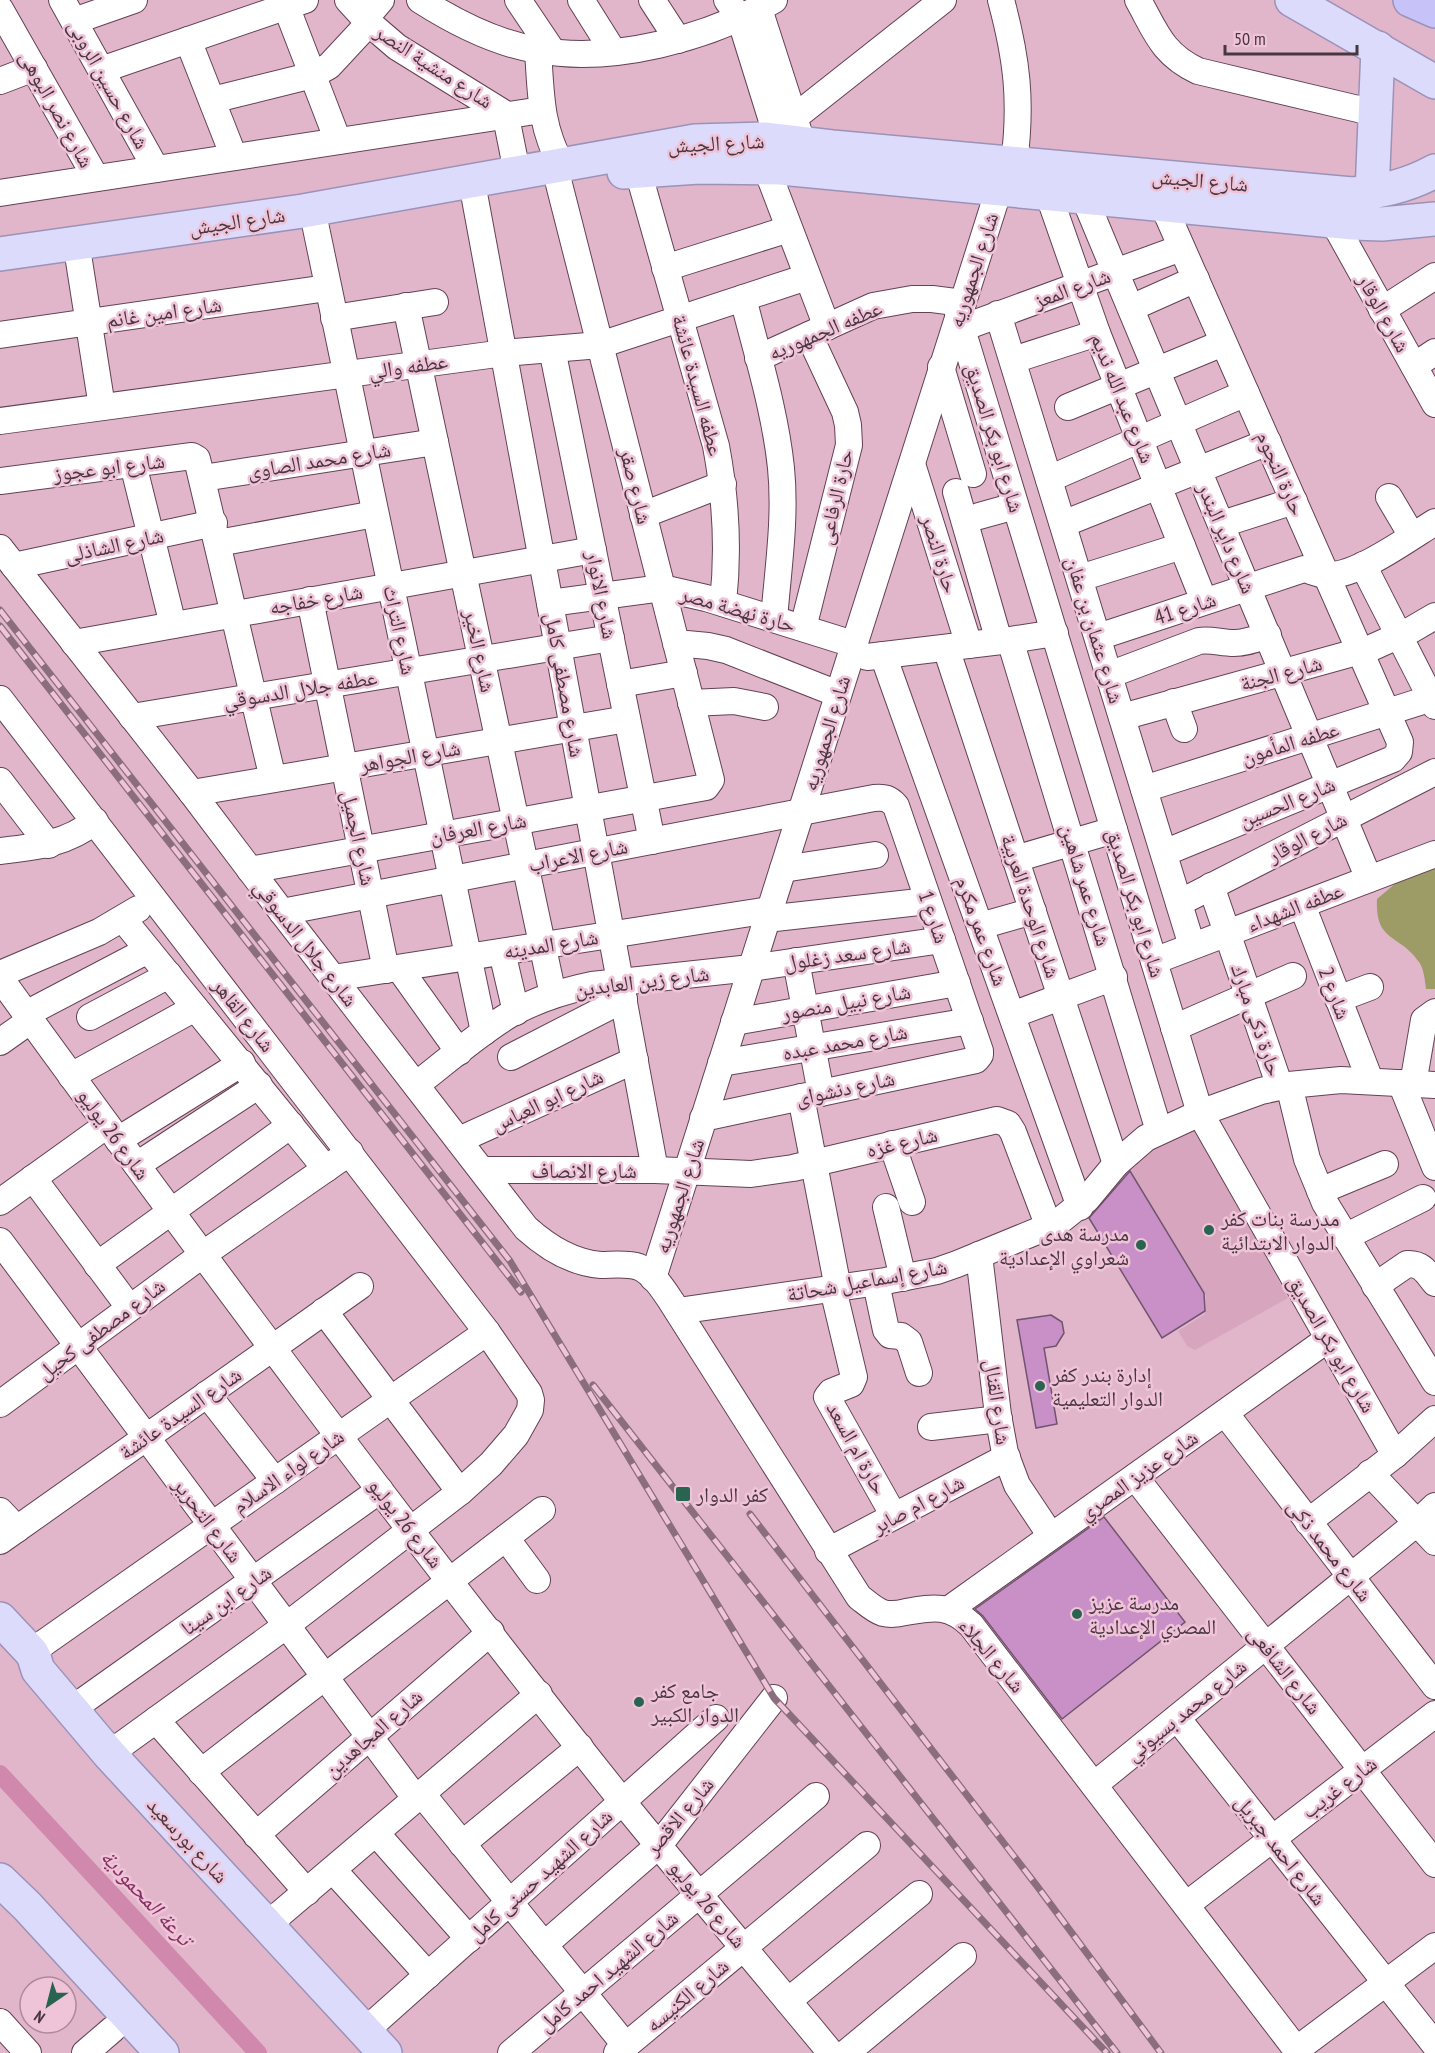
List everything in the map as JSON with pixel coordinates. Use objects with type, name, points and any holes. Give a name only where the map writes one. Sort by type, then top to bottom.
[{"type":"highway","points":[[1410,0],[1435,11]]},
{"type":"main road","points":[[1292,0],[1435,82]]},
{"type":"main road","points":[[1371,193],[1378,48]]},
{"type":"main road","name":"شارع الجيش","points":[[0,254],[519,181],[560,174],[695,141],[729,139],[832,147],[1006,176],[1048,194],[1333,221],[1382,224],[1435,219]]},
{"type":"main road","name":"شارع الجيش","points":[[560,174],[699,167],[785,142],[1006,176],[1352,194],[1371,193],[1410,184],[1434,174]]},
{"type":"main road","name":"شارع الجيش","points":[[0,273],[316,228],[475,199],[519,181]]},
{"type":"main road","name":"شارع بورسعيد","points":[[0,1619],[30,1652],[38,1670],[109,1754],[375,2042]]},
{"type":"main road","points":[[0,1880],[13,1911],[135,2053]]},
{"type":"main road","points":[[13,1911],[162,2053]]},
{"type":"street","points":[[68,11],[134,0]]},
{"type":"street","name":"شارع منشية النصر","points":[[348,0],[372,14],[397,47],[496,106],[505,116],[519,181]]},
{"type":"street","points":[[420,0],[440,13],[487,35],[546,51],[613,51],[678,40],[750,7]]},
{"type":"street","points":[[518,0],[546,51]]},
{"type":"street","points":[[581,0],[613,51]]},
{"type":"street","points":[[652,0],[678,40]]},
{"type":"street","points":[[785,142],[943,0]]},
{"type":"street","name":"شارع الجمهوريه","points":[[653,1278],[941,367],[961,316],[1018,136],[1018,82],[1010,32],[1001,0]]},
{"type":"street","points":[[1138,0],[1153,31],[1166,49],[1185,65],[1198,71],[1375,113]]},
{"type":"street","points":[[101,70],[296,3],[313,75],[338,141]]},
{"type":"street","name":"حارة الرفاعى","points":[[750,7],[785,142],[789,229],[807,277],[818,331],[848,425],[849,445],[803,628]]},
{"type":"street","name":"شارع نصر البوهى","points":[[0,9],[96,178]]},
{"type":"street","name":"شارع حسين الروبى","points":[[68,11],[156,169]]},
{"type":"street","points":[[212,100],[313,75],[329,66],[372,14]]},
{"type":"street","points":[[188,40],[234,157]]},
{"type":"street","name":"شارع صقر","points":[[546,51],[542,110],[548,138],[560,174],[600,345],[711,780],[706,787]]},
{"type":"street","points":[[0,81],[34,68]]},
{"type":"street","points":[[0,193],[542,110]]},
{"type":"street","name":"عطفه السيدة عائشة","points":[[638,171],[716,446],[723,484],[728,541],[723,603]]},
{"type":"street","name":"شارع عبد الله نديم","points":[[1048,194],[1097,333],[1204,601]]},
{"type":"street","name":"شارع داير البندر","points":[[1084,197],[1369,879]]},
{"type":"street","name":"شارع مصطفى كامل","points":[[475,199],[655,1170]]},
{"type":"street","name":"حارة النجوم","points":[[1163,205],[1400,742]]},
{"type":"street","name":"شارع الوقار","points":[[1333,221],[1435,404]]},
{"type":"street","name":"شارع التراث","points":[[316,228],[484,1032]]},
{"type":"street","points":[[665,268],[789,229]]},
{"type":"street","name":"شارع المعز","points":[[961,316],[999,314],[1181,248]]},
{"type":"street","points":[[79,261],[102,407]]},
{"type":"street","points":[[1382,310],[1435,276]]},
{"type":"street","name":"عطفه والي","points":[[0,421],[504,353],[600,345],[807,277]]},
{"type":"street","points":[[1131,308],[1196,279]]},
{"type":"street","name":"شارع امين غانم","points":[[0,335],[327,288]]},
{"type":"street","points":[[743,298],[774,419],[781,470],[782,530],[774,619]]},
{"type":"street","name":"عطفه الجمهوريه","points":[[758,358],[873,306],[892,302],[932,299],[961,316]]},
{"type":"street","points":[[334,318],[435,302]]},
{"type":"street","name":"شارع الخير","points":[[406,306],[554,995]]},
{"type":"street","name":"شارع عثمان بن عفان","points":[[999,314],[1192,946]]},
{"type":"street","name":"شارع ابو بكر الصديق","points":[[961,316],[1015,506],[1200,1113],[1395,1455]]},
{"type":"street","points":[[1013,360],[1097,333]]},
{"type":"street","points":[[1068,407],[1223,343]]},
{"type":"street","name":"شارع الانوار","points":[[552,349],[652,841]]},
{"type":"street","points":[[1414,366],[1435,352]]},
{"type":"street","name":"شارع عمر شاهين","points":[[941,367],[965,483],[1005,641],[1072,842],[1159,1131]]},
{"type":"street","points":[[1049,479],[1246,393]]},
{"type":"street","name":"شارع محمد الصاوى","points":[[203,478],[435,442]]},
{"type":"street","points":[[1063,524],[1268,442]]},
{"type":"street","name":"شارع ابو عجوز","points":[[0,481],[194,456],[198,460],[203,478]]},
{"type":"street","points":[[133,464],[173,625]]},
{"type":"street","name":"حارة النصر","points":[[912,464],[957,646]]},
{"type":"street","points":[[203,478],[273,779]]},
{"type":"street","points":[[643,515],[723,484]]},
{"type":"street","points":[[1389,497],[1412,536]]},
{"type":"street","points":[[1222,524],[1294,501]]},
{"type":"street","points":[[979,516],[1015,506]]},
{"type":"street","name":"شارع الشاذلى","points":[[7,557],[152,537],[216,533],[375,514]]},
{"type":"street","name":"شارع 41","points":[[1098,637],[1304,569],[1327,575],[1346,573],[1435,522]]},
{"type":"street","points":[[1080,578],[1182,546]]},
{"type":"street","name":"شارع خفاجه","points":[[74,643],[593,550]]},
{"type":"street","name":"شارع جلال الدسوقي","points":[[7,557],[192,793],[526,1228],[550,1248],[580,1261],[639,1267],[653,1278]]},
{"type":"street","points":[[1363,565],[1434,700]]},
{"type":"street","name":"حارة نهضة مصر","points":[[550,603],[662,588],[683,591],[803,628],[851,652]]},
{"type":"street","name":"شارع الجميل","points":[[310,600],[371,895],[392,969],[459,1052]]},
{"type":"street","name":"شارع الجنة","points":[[1122,717],[1360,651],[1399,636],[1435,616]]},
{"type":"street","points":[[851,652],[883,655],[1055,633]]},
{"type":"street","points":[[1109,675],[1198,641],[1243,643],[1268,635]]},
{"type":"street","name":"عطفه جلال الدسوقي","points":[[132,717],[611,638]]},
{"type":"street","points":[[676,644],[708,646],[726,650],[838,693]]},
{"type":"street","name":"شارع الوحدة العربية","points":[[957,646],[1016,858],[1116,1164]]},
{"type":"street","name":"شارع عمر مكرم","points":[[883,655],[1080,1207]]},
{"type":"street","points":[[620,684],[684,673]]},
{"type":"street","name":"شارع القاهر","points":[[0,699],[487,1332],[529,1393],[531,1400],[530,1410],[516,1436],[491,1464],[460,1492],[286,1625],[109,1754]]},
{"type":"street","name":"عطفه المأمون","points":[[1144,789],[1434,700]]},
{"type":"street","points":[[691,703],[734,701],[765,707]]},
{"type":"street","points":[[1174,702],[1184,729]]},
{"type":"street","name":"شارع الجواهر","points":[[192,793],[627,719]]},
{"type":"street","name":"شارع الحسين","points":[[1164,853],[1393,759],[1399,752],[1400,742]]},
{"type":"street","name":"شارع الوقار","points":[[1179,903],[1435,772]]},
{"type":"street","points":[[0,781],[50,844]]},
{"type":"street","name":"شارع العرفان","points":[[250,870],[706,787]]},
{"type":"street","name":"شارع 1","points":[[874,798],[884,797],[896,806],[980,1051]]},
{"type":"street","name":"شارع الاعراب","points":[[282,912],[874,798]]},
{"type":"street","points":[[0,835],[11,850],[50,844],[74,836],[95,822]]},
{"type":"street","points":[[1016,858],[1114,830]]},
{"type":"street","name":"عطفه الشهداء","points":[[1154,961],[1435,854]]},
{"type":"street","points":[[783,869],[875,855]]},
{"type":"street","name":"حارة ذكى مبارك","points":[[1211,886],[1249,995],[1285,1086],[1307,1159],[1320,1191],[1345,1237],[1435,1382]]},
{"type":"street","points":[[0,976],[92,935],[153,898]]},
{"type":"street","name":"شارع المدينه","points":[[333,978],[612,935],[768,915],[928,901]]},
{"type":"street","name":"شارع 2","points":[[1302,905],[1370,1080]]},
{"type":"street","points":[[980,926],[1033,911]]},
{"type":"street","name":"شارع القاهر","points":[[123,918],[326,1169]]},
{"type":"street","name":"شارع سعد زغلول","points":[[751,968],[942,940]]},
{"type":"street","points":[[0,1042],[28,1017],[148,950]]},
{"type":"street","points":[[502,952],[516,1012]]},
{"type":"street","points":[[796,961],[813,1047],[811,1095],[813,1162],[835,1288]]},
{"type":"street","name":"شارع زين العابدين","points":[[416,1085],[484,1032],[516,1012],[554,995],[592,984],[622,990],[751,968]]},
{"type":"street","points":[[90,1017],[169,975]]},
{"type":"street","name":"شارع 26 يوليو","points":[[0,976],[202,1255],[339,1437],[623,1801],[831,2053]]},
{"type":"street","points":[[1174,1028],[1293,976]]},
{"type":"street","points":[[1012,1016],[1114,977]]},
{"type":"street","name":"شارع نبيل منصور","points":[[734,1022],[957,983]]},
{"type":"street","points":[[1338,999],[1370,987]]},
{"type":"street","points":[[511,1057],[622,990]]},
{"type":"street","points":[[71,1076],[195,1008]]},
{"type":"street","points":[[1435,1012],[1424,1020],[1416,1084],[1435,1167]]},
{"type":"street","name":"شارع محمد عبده","points":[[721,1063],[970,1021]]},
{"type":"street","name":"شارع دنشواى","points":[[704,1118],[976,1060],[980,1051]]},
{"type":"street","name":"شارع ابو العباس","points":[[459,1140],[635,1060]]},
{"type":"street","points":[[0,1202],[33,1178],[113,1132],[242,1064]]},
{"type":"street","name":"شارع إسماعيل شحاتة","points":[[678,1311],[937,1271],[1057,1223],[1080,1207],[1132,1148],[1159,1131],[1261,1091],[1341,1080],[1416,1084]]},
{"type":"street","points":[[137,1165],[259,1085]]},
{"type":"street","name":"شارع غزه","points":[[686,1173],[772,1172],[997,1120],[1004,1121],[1013,1132],[1049,1227]]},
{"type":"street","points":[[97,1265],[291,1125]]},
{"type":"street","points":[[892,1144],[912,1202]]},
{"type":"street","name":"شارع مصطفى كحيل","points":[[0,1404],[129,1307],[350,1152]]},
{"type":"street","points":[[1320,1191],[1385,1164]]},
{"type":"street","name":"شارع الانصاف","points":[[482,1170],[655,1170],[686,1173]]},
{"type":"street","points":[[33,1178],[129,1307]]},
{"type":"street","points":[[1345,1237],[1423,1198]]},
{"type":"street","points":[[886,1207],[903,1278]]},
{"type":"street","name":"شارع التحرير","points":[[0,1241],[369,1736],[419,1797],[462,1844],[583,1993],[622,2049]]},
{"type":"street","name":"شارع القنال","points":[[979,1255],[999,1419],[1007,1457],[1017,1485],[1051,1536]]},
{"type":"street","points":[[1375,1286],[1412,1263],[1424,1269],[1435,1283]]},
{"type":"street","name":"شارع الجلاء","points":[[653,1278],[678,1311],[859,1598],[883,1613],[894,1615],[929,1608],[948,1610],[958,1614],[971,1625],[1298,2051]]},
{"type":"street","points":[[876,1282],[886,1330],[891,1335],[901,1336],[909,1342],[918,1373]]},
{"type":"street","name":"شارع السيدة عائشة","points":[[6,1527],[146,1437],[360,1286]]},
{"type":"street","name":"حارة ام السعد","points":[[835,1288],[854,1377],[851,1384],[831,1392],[827,1397],[894,1516]]},
{"type":"street","points":[[324,1311],[460,1492]]},
{"type":"street","name":"شارع لواء الاسلام","points":[[30,1652],[487,1332]]},
{"type":"street","name":"شارع عزيز المصري","points":[[948,1610],[1328,1339]]},
{"type":"street","points":[[207,1394],[275,1481]]},
{"type":"street","name":"شارع محمد ذكى","points":[[1225,1413],[1435,1686]]},
{"type":"street","points":[[931,1427],[999,1419]]},
{"type":"street","points":[[1308,1522],[1395,1455],[1435,1419]]},
{"type":"street","name":"شارع ام صابر","points":[[828,1551],[1007,1457]]},
{"type":"street","points":[[1370,1473],[1426,1514],[1435,1542]]},
{"type":"street","name":"شارع الشافعى","points":[[1135,1477],[1435,1864]]},
{"type":"street","name":"شارع ابن سينا","points":[[72,1709],[380,1490]]},
{"type":"street","points":[[201,1772],[542,1510]]},
{"type":"street","name":"شارع محمد بسيوني","points":[[1094,1785],[1426,1514]]},
{"type":"street","points":[[506,1538],[537,1580]]},
{"type":"street","name":"شارع المجاهدين","points":[[256,1835],[491,1632]]},
{"type":"street","points":[[267,1925],[539,1694]]},
{"type":"street","name":"شارع الاقصر","points":[[544,1945],[659,1845],[774,1698]]},
{"type":"street","name":"شارع غريب","points":[[1186,1905],[1435,1714]]},
{"type":"street","name":"شارع الشهيد حسنى كامل","points":[[375,2042],[428,1975],[716,1718]]},
{"type":"street","name":"شارع احمد جبريل","points":[[1177,1718],[1435,2045]]},
{"type":"street","points":[[156,1720],[307,1892]]},
{"type":"street","points":[[462,1844],[580,1747]]},
{"type":"street","name":"شارع الشهيد احمد كامل","points":[[511,2053],[816,1796]]},
{"type":"street","points":[[376,1833],[469,1939]]},
{"type":"street","name":"شارع الكنيسه","points":[[622,2049],[867,1845]]},
{"type":"street","points":[[333,1870],[428,1975]]},
{"type":"street","points":[[788,2001],[919,1894]]},
{"type":"street","points":[[1298,2051],[1435,1946]]},
{"type":"street","points":[[846,2053],[963,1956]]},
{"type":"street","points":[[0,2022],[28,2053]]},
{"type":"street","points":[[85,2053],[113,2029]]},
{"type":"shaded area","points":[[1435,865],[1435,989],[1426,989],[1419,962],[1404,946],[1384,931],[1377,913],[1377,899],[1403,877]]},
{"type":"shaded area","name":"مدرسة بنات كفر الدوار الابتدائية","points":[[1195,1125],[1288,1298],[1195,1350],[1187,1346],[1178,1331],[1205,1314],[1206,1296],[1127,1164],[1153,1141]]},
{"type":"building","name":"مدرسة هدى شعراوي الإعدادية","points":[[1130,1171],[1204,1293],[1205,1311],[1162,1338],[1089,1218]]},
{"type":"building","name":"إدارة بندر كفر الدوار التعليمية","points":[[1051,1315],[1062,1322],[1064,1333],[1056,1346],[1044,1348],[1057,1424],[1036,1428],[1017,1320]]},
{"type":"building","name":"مدرسة عزيز المصري الإعدادية","points":[[1104,1517],[1185,1622],[1062,1719],[983,1616],[975,1609]]},
{"type":"waterway","name":"ترعة المحمودية","points":[[0,1774],[258,2053]]},
{"type":"railway","points":[[0,610],[510,1261],[774,1698],[1107,2053]]},
{"type":"railway","points":[[0,626],[521,1292]]},
{"type":"railway","points":[[593,1385],[1117,2053]]},
{"type":"railway","points":[[750,1514],[1037,1886],[1161,2053]]},
{"type":"place","name":"مدرسة بنات كفر الدوار الابتدائية","points":[[1209,1230]]},
{"type":"place","name":"مدرسة هدى شعراوي الإعدادية","points":[[1141,1245]]},
{"type":"place","name":"إدارة بندر كفر الدوار التعليمية","points":[[1040,1386]]},
{"type":"place","name":"كفر الدوار","points":[[683,1494]]},
{"type":"place","name":"مدرسة عزيز المصري الإعدادية","points":[[1077,1614]]},
{"type":"place","name":"جامع كفر الدوار الكبير","points":[[639,1702]]}]
